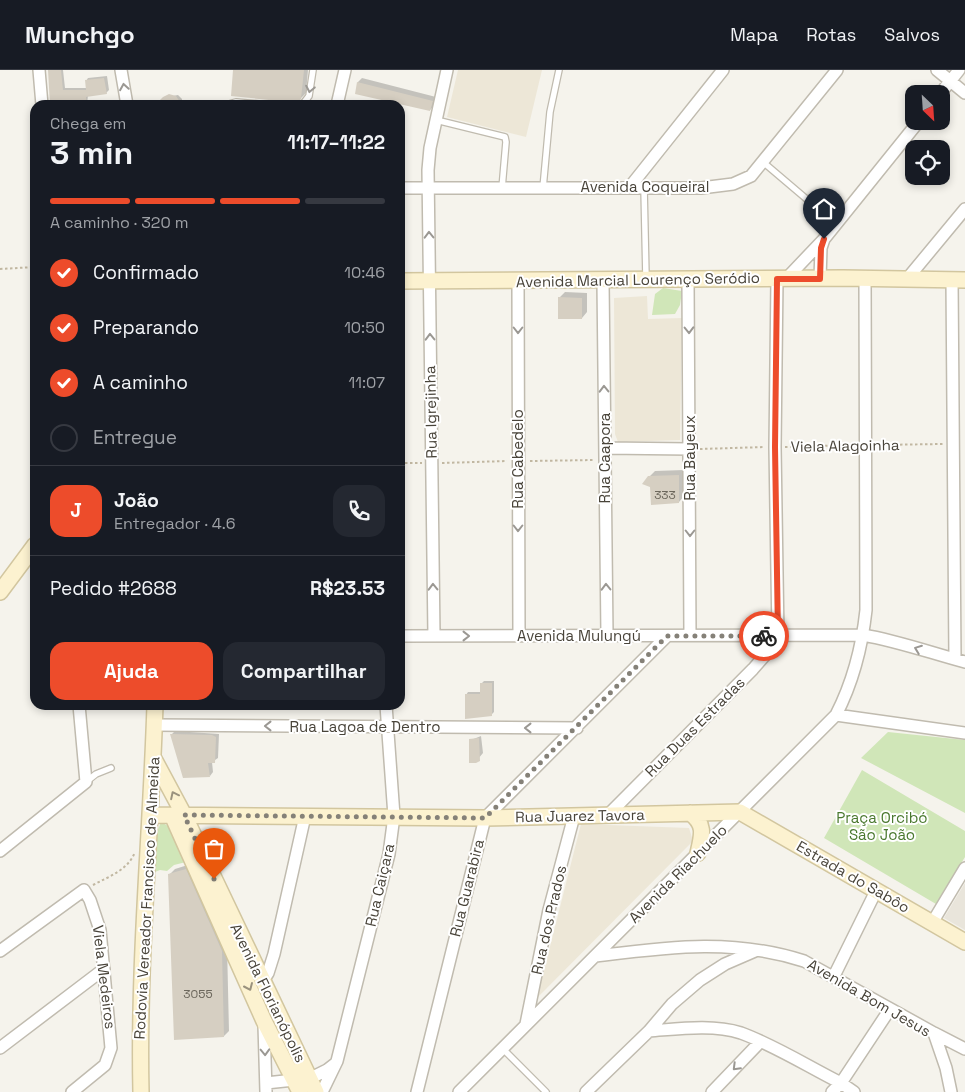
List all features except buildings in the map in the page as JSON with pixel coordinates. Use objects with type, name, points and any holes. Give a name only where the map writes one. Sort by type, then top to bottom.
[{"type":"street","points":[[39,70],[42,100]]},
{"type":"street","points":[[122,70],[126,100]]},
{"type":"street","points":[[339,100],[345,70]]},
{"type":"street","name":"Rua Igrejinha","points":[[434,636],[428,188],[430,148],[448,70]]},
{"type":"street","points":[[629,188],[723,70]]},
{"type":"street","name":"Avenida Coqueiral","points":[[405,188],[700,188],[733,184],[751,176],[764,162],[837,70]]},
{"type":"street","points":[[937,70],[965,93]]},
{"type":"street","points":[[947,85],[959,70]]},
{"type":"street","points":[[778,636],[775,447],[781,279],[837,225],[912,130]]},
{"type":"street","points":[[908,279],[965,209]]},
{"type":"street","points":[[820,279],[821,248],[824,239]]},
{"type":"street","name":"Avenida Marcial Lourenço Seródio","points":[[405,281],[603,282],[865,278],[958,280]]},
{"type":"street","name":"Avenida Riachuelo","points":[[459,1092],[836,716],[850,686],[863,635],[866,610],[865,278]]},
{"type":"street","points":[[958,280],[954,444],[960,660]]},
{"type":"street","name":"Rua Bayeux","points":[[688,281],[690,635]]},
{"type":"street","name":"Rua Cabedelo","points":[[518,282],[519,636]]},
{"type":"street","name":"Rua Caapora","points":[[603,282],[607,635]]},
{"type":"street","points":[[605,454],[690,449]]},
{"type":"street","points":[[0,592],[30,552]]},
{"type":"street","name":"Avenida Mulungú","points":[[405,636],[863,635],[889,639],[929,654],[960,660]]},
{"type":"street","name":"Rua Guarabira","points":[[417,1092],[485,818],[667,636]]},
{"type":"street","name":"Rua Duas Estradas","points":[[608,815],[753,669],[774,645],[778,636]]},
{"type":"street","points":[[0,851],[86,782],[79,710]]},
{"type":"street","name":"Rodovia Vereador Francisco de Almeida","points":[[140,1092],[140,997],[154,759],[155,710]]},
{"type":"street","name":"Rua Caiçara","points":[[322,1092],[337,1061],[389,854],[394,816],[386,710]]},
{"type":"street","points":[[836,716],[965,733]]},
{"type":"street","name":"Rua Lagoa de Dentro","points":[[154,725],[577,728]]},
{"type":"street","name":"Avenida Florianópolis","points":[[154,759],[264,1021],[297,1086]]},
{"type":"street","name":"Rua Juarez Tavora","points":[[150,815],[485,818],[740,812]]},
{"type":"street","name":"Estrada do Sabôo","points":[[740,812],[965,942]]},
{"type":"street","points":[[690,813],[698,820],[702,829],[698,854]]},
{"type":"street","name":"Avenida Florianópolis","points":[[178,815],[313,1085]]},
{"type":"street","points":[[262,982],[271,965],[305,816]]},
{"type":"street","name":"Rua dos Prados","points":[[526,1024],[549,910],[574,816]]},
{"type":"street","points":[[932,923],[965,868]]},
{"type":"street","points":[[0,951],[84,890]]},
{"type":"street","name":"Viela Medeiros","points":[[72,1092],[105,1065],[109,1058],[111,1037],[100,930],[90,900],[84,890]]},
{"type":"street","points":[[834,976],[876,891]]},
{"type":"street","points":[[252,961],[267,956],[277,939]]},
{"type":"street","name":"Avenida Bom Jesus","points":[[596,956],[701,945],[783,954],[804,961],[934,1033],[946,1068],[951,1092]]},
{"type":"street","points":[[586,1092],[649,1031],[672,1004],[700,980],[725,964],[757,950]]},
{"type":"street","points":[[0,1048],[104,969]]},
{"type":"street","points":[[832,1092],[841,1083],[890,1009]]},
{"type":"street","points":[[264,1021],[266,1088],[297,1086]]},
{"type":"street","points":[[649,1031],[720,1030],[740,1033],[841,1083],[854,1092]]},
{"type":"street","points":[[934,1033],[965,1049]]},
{"type":"street","points":[[712,1092],[760,1042]]},
{"type":"street","points":[[313,1085],[337,1061]]},
{"type":"lane","points":[[306,100],[309,96],[313,70]]},
{"type":"lane","points":[[543,188],[550,112],[559,70]]},
{"type":"lane","points":[[436,120],[504,137],[506,142],[502,188]]},
{"type":"lane","points":[[764,162],[837,225]]},
{"type":"lane","points":[[644,187],[646,280]]},
{"type":"lane","points":[[86,782],[96,774],[111,768]]},
{"type":"lane","points":[[503,1049],[546,1092]]},
{"type":"path","points":[[0,269],[30,267]]},
{"type":"path","name":"Viela Alagoinha","points":[[690,449],[954,444]]},
{"type":"path","points":[[405,463],[518,461],[605,454]]},
{"type":"path","points":[[84,890],[121,870],[132,861],[138,847]]},
{"type":"shaded area","points":[[458,70],[542,70],[526,137],[447,117]]},
{"type":"shaded area","points":[[647,296],[648,319],[682,318],[680,440],[618,442],[615,434],[614,298]]},
{"type":"shaded area","points":[[581,824],[689,828],[693,841],[537,998]]},
{"type":"shaded area","points":[[965,883],[965,930],[944,918]]},
{"type":"green space","points":[[663,288],[682,291],[680,305],[675,314],[652,315],[655,294]]},
{"type":"green space","points":[[888,732],[965,740],[965,813],[861,758]]},
{"type":"green space","name":"Praça Orcibó São João","points":[[862,770],[965,831],[965,857],[936,904],[824,838]]},
{"type":"green space","points":[[161,822],[168,826],[186,862],[174,865],[167,871],[160,870],[155,872],[157,832]]},
{"type":"way so far","points":[[214,879],[184,815],[485,818],[667,636],[764,636]]},
{"type":"route","points":[[764,636],[778,636],[775,447],[777,279],[820,279],[819,262],[824,239]]}]
